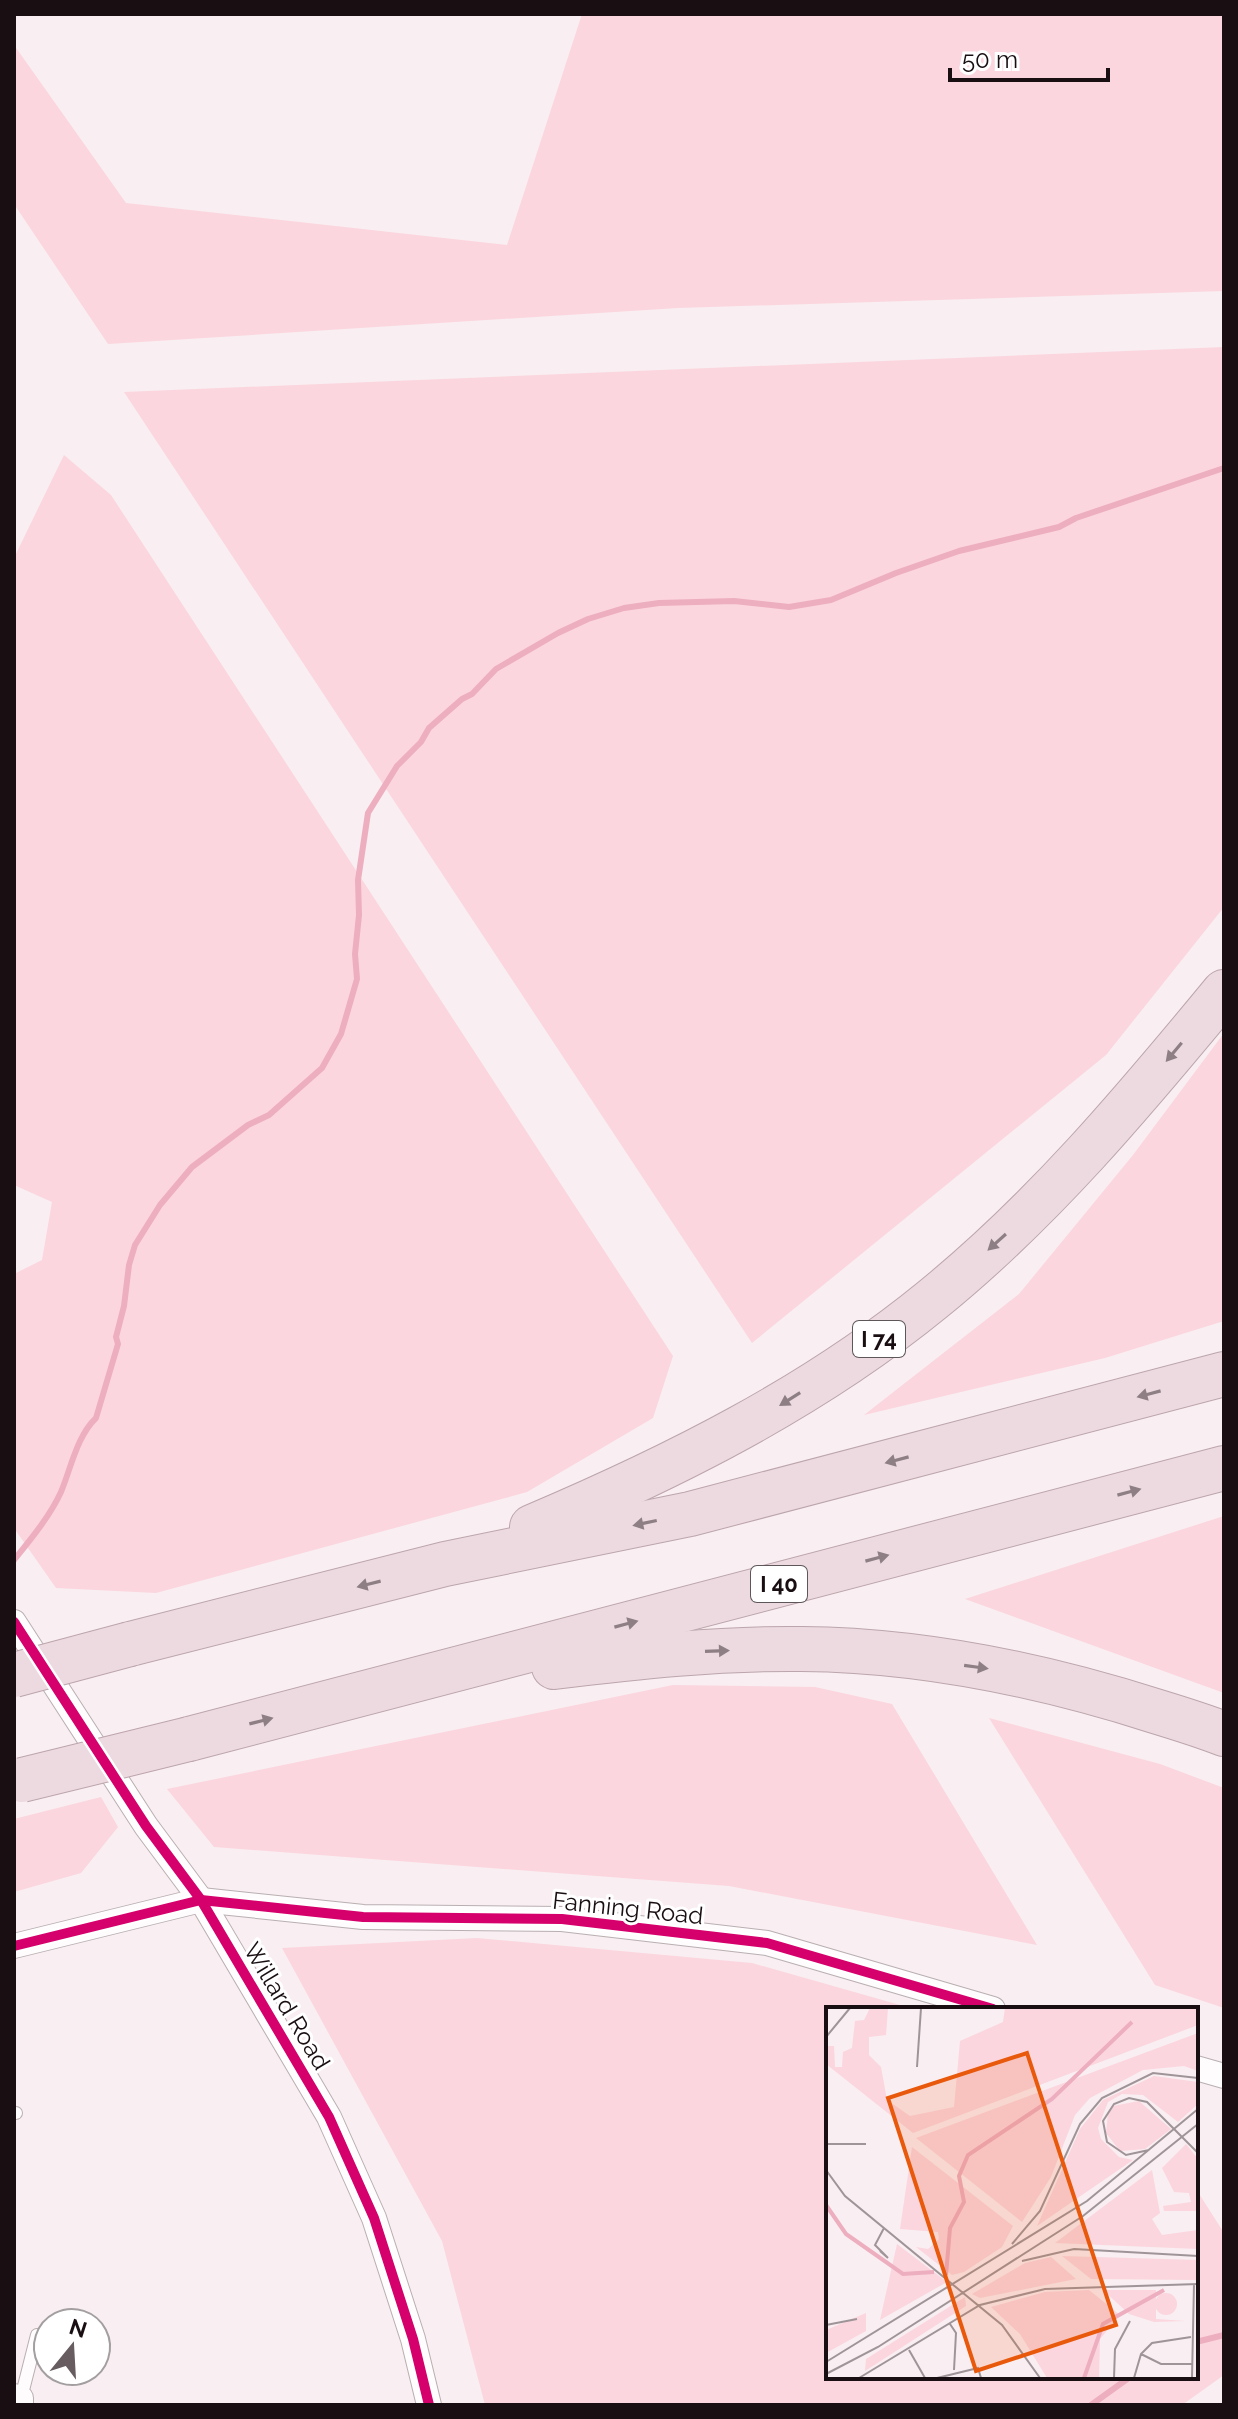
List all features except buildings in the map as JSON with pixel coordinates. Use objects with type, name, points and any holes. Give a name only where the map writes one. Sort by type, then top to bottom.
[{"type":"highway","name":"I 74","points":[[445,1564],[605,1496],[726,1436],[777,1407],[870,1346],[932,1300],[1004,1236],[1092,1147],[1224,992]]},
{"type":"highway","points":[[14,1675],[445,1564],[690,1514],[1224,1374]]},
{"type":"highway","name":"I 40","points":[[18,1781],[334,1702],[1224,1468]]},
{"type":"highway","points":[[334,1702],[522,1671],[618,1659],[710,1651],[805,1649],[904,1656],[994,1669],[1103,1694],[1224,1734]]},
{"type":"street","name":"Willard Road","points":[[14,1622],[146,1826],[201,1900],[303,2070],[353,2168],[374,2218],[413,2339],[429,2405]]},
{"type":"street","name":"Fanning Road","points":[[14,1946],[201,1900],[363,1917],[562,1919],[767,1943],[986,2007]]},
{"type":"street","points":[[1198,2069],[1224,2076]]},
{"type":"lane","points":[[19,2400],[32,2353]]},
{"type":"shaded area","points":[[582,14],[1224,14],[1224,291],[678,308],[108,344],[14,204],[14,45],[126,203],[507,245]]},
{"type":"shaded area","points":[[1224,347],[1224,907],[1106,1055],[752,1343],[124,392]]},
{"type":"shaded area","points":[[64,455],[111,495],[673,1356],[653,1418],[527,1492],[156,1593],[56,1588],[14,1528],[14,1274],[42,1260],[52,1202],[14,1185],[14,558]]},
{"type":"shaded area","points":[[1224,1033],[1224,1321],[1105,1358],[864,1415],[1019,1294],[1133,1155]]},
{"type":"shaded area","points":[[1224,1516],[1224,1693],[965,1599]]},
{"type":"shaded area","points":[[673,1685],[815,1687],[892,1704],[1037,1945],[729,1886],[214,1847],[167,1789]]},
{"type":"shaded area","points":[[989,1718],[1160,1764],[1224,1788],[1224,2008],[1155,1985]]},
{"type":"shaded area","points":[[101,1797],[118,1827],[81,1873],[14,1892],[14,1819]]},
{"type":"shaded area","points":[[477,1938],[752,1963],[907,2007],[826,2007],[826,2379],[1198,2379],[1198,2192],[1224,2233],[1224,2375],[1182,2405],[485,2405],[442,2241],[282,1948]]},
{"type":"waterway","points":[[14,1560],[57,1501],[79,1443],[96,1418],[118,1344],[116,1337],[135,1245],[160,1205],[192,1167],[248,1125],[269,1115],[322,1068],[341,1034],[357,979],[358,880],[368,813],[397,766],[421,742],[429,728],[472,694],[496,669],[588,619],[624,608],[659,603],[734,601],[789,607],[831,600],[959,551],[1059,527],[1076,518],[1224,468]]},
{"type":"waterway","points":[[1198,2342],[1224,2335]]},
{"type":"waterway","points":[[1091,2405],[1127,2379]]},
{"type":"cycle path","points":[[14,1622],[146,1826],[201,1900],[329,2117],[374,2218],[413,2339],[429,2405]]},
{"type":"cycle path","points":[[14,1946],[201,1900],[363,1917],[562,1919],[767,1943],[986,2007]]}]
